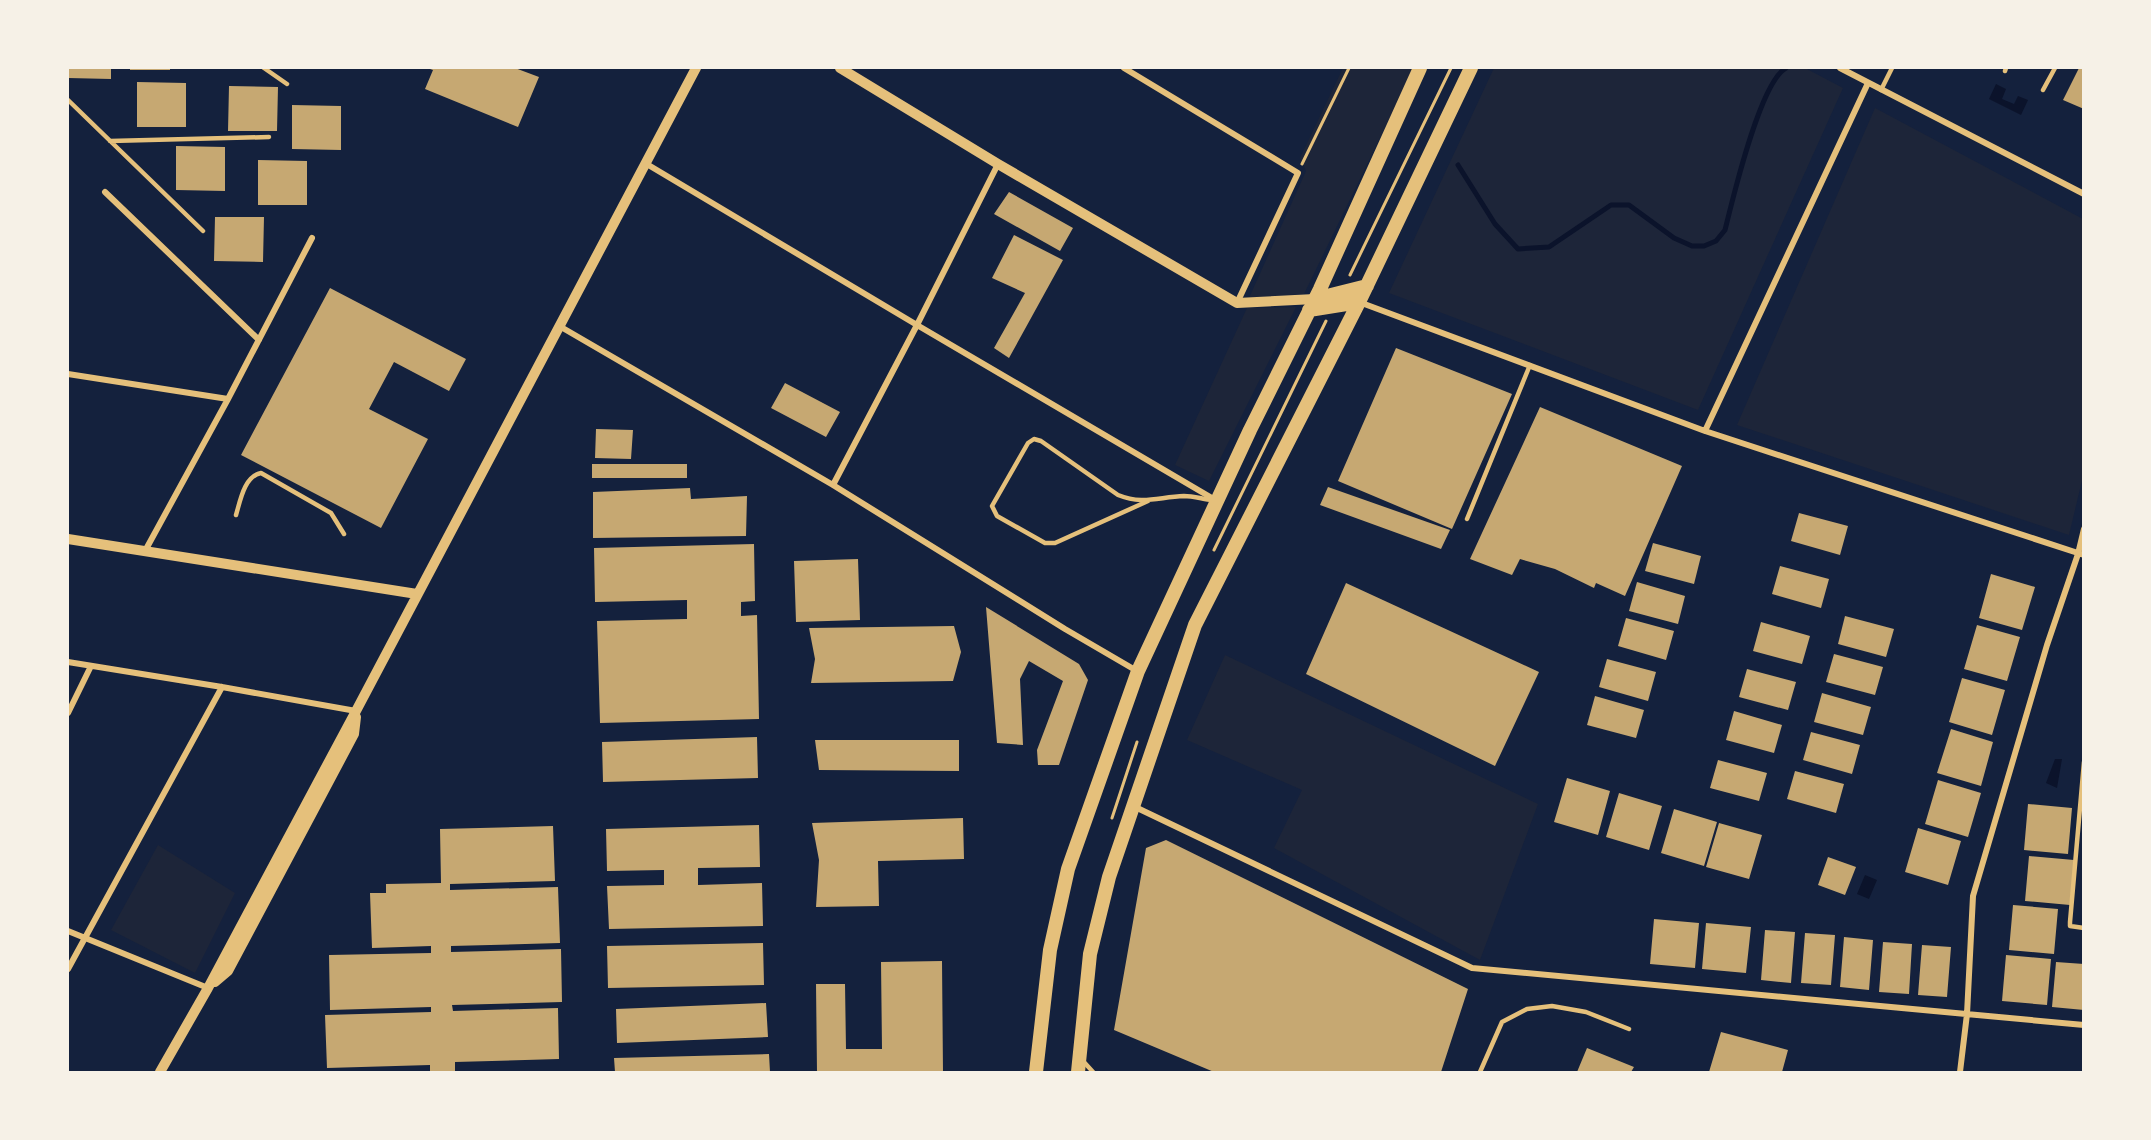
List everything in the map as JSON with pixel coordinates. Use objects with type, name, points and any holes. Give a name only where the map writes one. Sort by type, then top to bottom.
[{"type":"main road","points":[[1036,1072],[1050,950],[1068,869],[1138,671],[1250,430],[1312,304],[1420,68]]},
{"type":"main road","points":[[1078,1072],[1090,954],[1109,877],[1195,625],[1367,286],[1471,68]]},
{"type":"main road","points":[[1312,304],[1341,292],[1367,286]]},
{"type":"main road","points":[[1312,304],[1334,307],[1359,302]]},
{"type":"street","points":[[160,1072],[208,988],[356,711],[696,68]]},
{"type":"street","points":[[840,68],[998,164],[1237,303],[1312,304]]},
{"type":"street","points":[[1124,68],[1298,173],[1237,303]]},
{"type":"street","points":[[1840,68],[2084,194]]},
{"type":"street","points":[[1705,430],[1868,82]]},
{"type":"street","points":[[645,163],[1218,501]]},
{"type":"street","points":[[833,485],[998,164]]},
{"type":"street","points":[[105,192],[259,340]]},
{"type":"street","points":[[145,551],[312,238]]},
{"type":"street","points":[[1359,302],[1705,430],[2081,555]]},
{"type":"street","points":[[561,327],[833,485],[1065,629],[1138,671]]},
{"type":"street","points":[[68,374],[228,399]]},
{"type":"street","points":[[1960,1072],[1967,1014],[1975,887],[2047,645],[2081,555],[2084,529]]},
{"type":"street","points":[[68,539],[417,594]]},
{"type":"street","points":[[68,662],[356,711]]},
{"type":"street","points":[[68,712],[92,666]]},
{"type":"street","points":[[68,969],[222,687]]},
{"type":"street","points":[[1133,806],[1472,968],[2084,1025]]},
{"type":"street","points":[[68,931],[208,988]]},
{"type":"lane","points":[[264,68],[288,84]]},
{"type":"lane","points":[[1881,90],[1892,68]]},
{"type":"lane","points":[[2043,90],[2055,68]]},
{"type":"lane","points":[[68,100],[203,231]]},
{"type":"lane","points":[[110,141],[269,137]]},
{"type":"lane","points":[[1467,519],[1530,366]]},
{"type":"lane","points":[[1148,501],[1055,543],[1045,543],[997,516],[992,506],[992,502],[1028,443],[1036,439],[1118,495],[1132,501],[1186,496],[1218,501]]},
{"type":"lane","points":[[236,515],[244,490],[251,478],[261,473],[331,513],[344,534]]},
{"type":"lane","points":[[2084,762],[2070,922],[2072,926],[2084,928]]},
{"type":"lane","points":[[1480,1072],[1502,1022],[1527,1009],[1552,1006],[1586,1012],[1629,1029]]},
{"type":"lane","points":[[1080,1058],[1093,1072]]},
{"type":"path","points":[[1298,173],[1349,68]]},
{"type":"path","points":[[1341,292],[1451,68]]},
{"type":"path","points":[[1213,553],[1334,307]]},
{"type":"shaded area","points":[[1343,68],[1414,68],[1304,294],[1249,298],[1306,171],[1300,158]]},
{"type":"shaded area","points":[[1494,68],[1805,68],[1843,88],[1698,410],[1389,293]]},
{"type":"shaded area","points":[[1996,84],[2006,89],[2002,99],[2014,104],[2018,96],[2028,100],[2021,115],[1989,99]]},
{"type":"shaded area","points":[[1875,108],[2083,219],[2084,472],[2069,535],[1737,425]]},
{"type":"shaded area","points":[[1296,307],[1209,481],[1175,465],[1247,308]]},
{"type":"shaded area","points":[[1225,655],[1538,804],[1480,960],[1274,848],[1302,790],[1187,740]]},
{"type":"shaded area","points":[[2055,759],[2062,759],[2057,788],[2046,783]]},
{"type":"shaded area","points":[[158,845],[235,893],[195,973],[111,930]]},
{"type":"shaded area","points":[[1865,875],[1877,880],[1869,899],[1857,894]]},
{"type":"building","points":[[68,68],[111,68],[111,79],[68,78]]},
{"type":"building","points":[[130,68],[170,68],[170,70],[130,70]]},
{"type":"building","points":[[427,68],[515,68],[539,77],[518,127],[425,89],[433,70]]},
{"type":"building","points":[[2079,68],[2084,68],[2084,109],[2063,100]]},
{"type":"building","points":[[137,82],[186,83],[186,127],[137,127]]},
{"type":"building","points":[[229,86],[278,87],[277,131],[228,131]]},
{"type":"building","points":[[292,105],[341,106],[341,150],[292,149]]},
{"type":"building","points":[[176,146],[225,147],[225,191],[176,190]]},
{"type":"building","points":[[258,160],[307,161],[307,205],[258,205]]},
{"type":"building","points":[[1009,192],[1073,228],[1060,251],[994,214]]},
{"type":"building","points":[[215,217],[264,217],[263,262],[214,261]]},
{"type":"building","points":[[1014,235],[1063,260],[1009,358],[994,348],[1025,293],[992,278]]},
{"type":"building","points":[[330,288],[466,359],[449,391],[394,362],[369,409],[428,439],[381,528],[241,455]]},
{"type":"building","points":[[1396,348],[1512,394],[1452,529],[1338,481]]},
{"type":"building","points":[[785,383],[840,412],[826,437],[771,408]]},
{"type":"building","points":[[1540,407],[1682,466],[1625,596],[1596,583],[1594,588],[1555,569],[1520,559],[1512,575],[1470,559]]},
{"type":"building","points":[[596,429],[633,430],[631,459],[595,458]]},
{"type":"building","points":[[592,464],[687,464],[687,478],[592,478]]},
{"type":"building","points":[[1328,487],[1450,530],[1441,549],[1320,505]]},
{"type":"building","points":[[690,488],[691,499],[747,496],[746,536],[593,538],[593,492]]},
{"type":"building","points":[[1799,513],[1848,526],[1840,555],[1791,541]]},
{"type":"building","points":[[1653,543],[1701,556],[1694,584],[1645,571]]},
{"type":"building","points":[[754,544],[755,601],[741,602],[741,616],[757,615],[759,719],[600,723],[597,621],[687,619],[687,600],[595,602],[594,548]]},
{"type":"building","points":[[858,559],[860,620],[796,622],[794,561]]},
{"type":"building","points":[[1780,566],[1829,579],[1821,608],[1772,594]]},
{"type":"building","points":[[1991,574],[2035,587],[2022,630],[1979,618]]},
{"type":"building","points":[[1637,582],[1685,596],[1678,624],[1629,611]]},
{"type":"building","points":[[1346,583],[1539,672],[1495,766],[1306,674]]},
{"type":"building","points":[[986,607],[1079,664],[1088,680],[1059,765],[1038,765],[1037,750],[1063,681],[1029,661],[1020,679],[1023,745],[997,743]]},
{"type":"building","points":[[1845,616],[1894,629],[1886,657],[1838,644]]},
{"type":"building","points":[[1626,618],[1674,631],[1666,660],[1618,646]]},
{"type":"building","points":[[1761,622],[1810,636],[1802,664],[1753,651]]},
{"type":"building","points":[[1977,625],[2020,637],[2007,681],[1964,669]]},
{"type":"building","points":[[954,626],[961,652],[953,681],[811,683],[815,659],[809,628]]},
{"type":"building","points":[[1834,654],[1883,667],[1875,695],[1826,682]]},
{"type":"building","points":[[1607,659],[1656,672],[1648,701],[1599,687]]},
{"type":"building","points":[[1747,669],[1796,682],[1788,710],[1739,697]]},
{"type":"building","points":[[1962,678],[2005,690],[1992,735],[1949,722]]},
{"type":"building","points":[[1822,693],[1871,707],[1863,735],[1814,722]]},
{"type":"building","points":[[1595,696],[1644,710],[1636,738],[1587,725]]},
{"type":"building","points":[[1734,711],[1782,725],[1774,753],[1726,740]]},
{"type":"building","points":[[1951,729],[1993,742],[1981,786],[1937,773]]},
{"type":"building","points":[[1811,732],[1860,745],[1852,774],[1803,760]]},
{"type":"building","points":[[757,737],[758,778],[603,782],[602,742]]},
{"type":"building","points":[[815,740],[959,740],[959,771],[819,770]]},
{"type":"building","points":[[1718,760],[1767,773],[1759,801],[1710,788]]},
{"type":"building","points":[[1795,771],[1844,784],[1836,813],[1787,799]]},
{"type":"building","points":[[1567,778],[1610,791],[1598,835],[1554,822]]},
{"type":"building","points":[[1938,780],[1981,793],[1968,837],[1925,824]]},
{"type":"building","points":[[1619,793],[1662,806],[1649,850],[1606,837]]},
{"type":"building","points":[[2028,804],[2072,808],[2068,854],[2024,850]]},
{"type":"building","points":[[1674,809],[1717,822],[1704,866],[1661,853]]},
{"type":"building","points":[[963,818],[964,859],[878,861],[879,906],[816,907],[819,860],[812,823]]},
{"type":"building","points":[[1719,823],[1762,835],[1749,879],[1706,867]]},
{"type":"building","points":[[759,825],[760,867],[698,868],[698,885],[762,883],[763,926],[609,929],[607,886],[664,885],[664,870],[607,871],[606,829]]},
{"type":"building","points":[[553,826],[555,881],[450,884],[450,890],[558,887],[560,943],[451,946],[451,952],[561,949],[562,1002],[452,1005],[453,1011],[558,1008],[559,1059],[455,1062],[455,1072],[430,1072],[430,1065],[327,1068],[325,1015],[431,1012],[431,1007],[330,1010],[329,955],[431,953],[431,946],[372,948],[370,893],[386,893],[386,884],[441,883],[440,829]]},
{"type":"building","points":[[1918,828],[1961,841],[1948,885],[1905,872]]},
{"type":"building","points":[[1166,840],[1468,989],[1441,1072],[1214,1072],[1114,1030],[1146,848]]},
{"type":"building","points":[[2029,856],[2074,860],[2070,905],[2025,901]]},
{"type":"building","points":[[1828,857],[1856,867],[1845,895],[1818,885]]},
{"type":"building","points":[[2013,905],[2058,909],[2054,954],[2009,950]]},
{"type":"building","points":[[1654,919],[1699,923],[1695,968],[1650,964]]},
{"type":"building","points":[[1706,923],[1751,927],[1746,973],[1702,969]]},
{"type":"building","points":[[1765,930],[1795,932],[1791,983],[1761,980]]},
{"type":"building","points":[[1805,933],[1835,935],[1831,985],[1801,983]]},
{"type":"building","points":[[1844,937],[1873,940],[1869,990],[1840,987]]},
{"type":"building","points":[[1883,942],[1912,944],[1909,994],[1879,992]]},
{"type":"building","points":[[763,943],[764,985],[608,988],[607,946]]},
{"type":"building","points":[[1922,945],[1951,947],[1947,997],[1918,995]]},
{"type":"building","points":[[2006,955],[2051,959],[2047,1005],[2002,1001]]},
{"type":"building","points":[[942,961],[943,1072],[817,1072],[816,984],[845,984],[846,1049],[882,1049],[881,962]]},
{"type":"building","points":[[2056,962],[2084,964],[2084,1010],[2052,1007]]},
{"type":"building","points":[[766,1003],[768,1037],[617,1043],[616,1009]]},
{"type":"building","points":[[1721,1032],[1788,1050],[1782,1072],[1709,1072]]},
{"type":"building","points":[[1587,1048],[1634,1067],[1631,1072],[1577,1072]]},
{"type":"building","points":[[769,1054],[770,1072],[615,1072],[614,1058]]},
{"type":"waterway","points":[[1458,165],[1495,224],[1518,249],[1549,247],[1611,205],[1629,205],[1674,238],[1692,246],[1704,246],[1716,241],[1725,230],[1757,117],[1776,78],[1786,68]]}]
